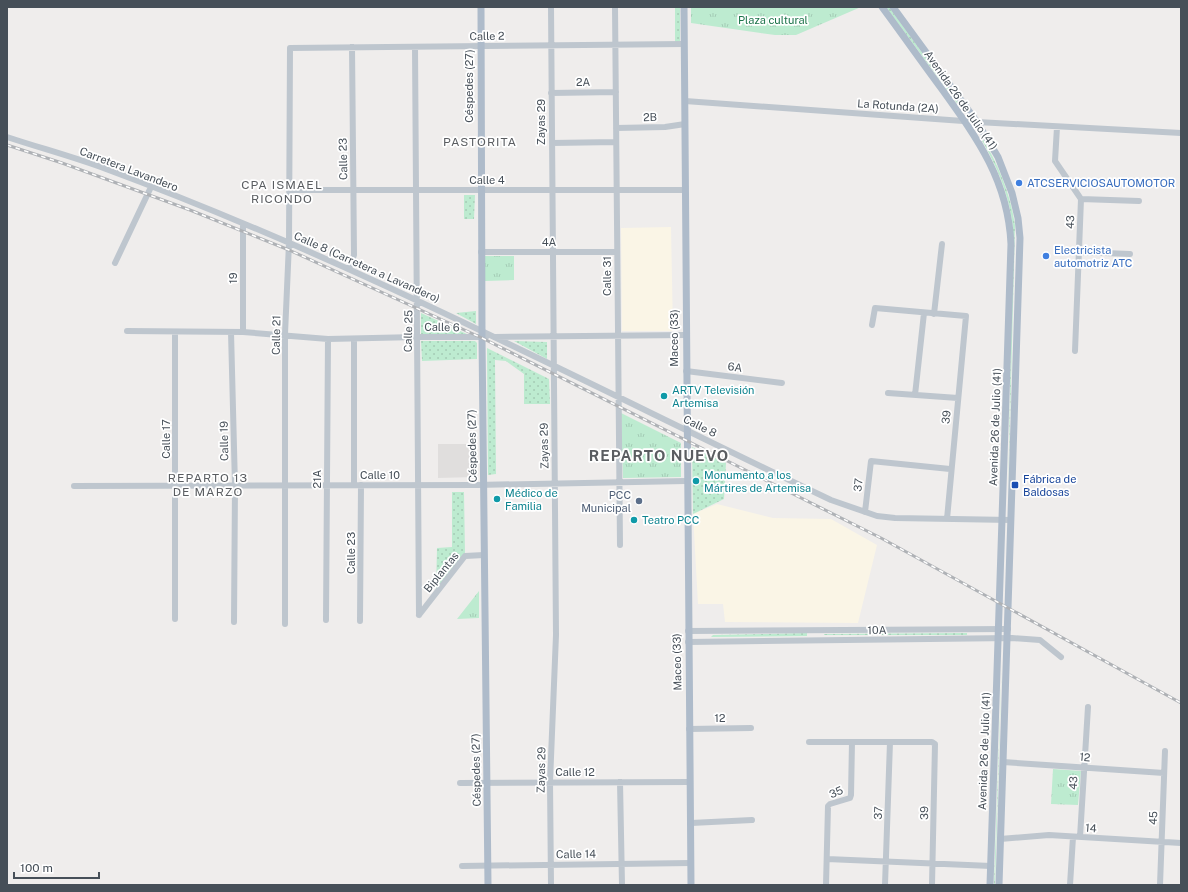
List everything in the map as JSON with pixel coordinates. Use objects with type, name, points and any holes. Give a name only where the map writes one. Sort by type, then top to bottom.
[{"type":"main road","name":"Céspedes (27)","points":[[481,7],[481,252],[488,885]]},
{"type":"main road","name":"Maceo (33)","points":[[684,7],[686,481],[691,885]]},
{"type":"main road","name":"Avenida 26 de Julio (41)","points":[[882,7],[965,121],[987,155],[998,177],[1010,222],[1011,244],[1003,520],[990,885]]},
{"type":"main road","name":"Avenida 26 de Julio (41)","points":[[893,7],[977,122],[998,157],[1006,173],[1018,218],[1020,238],[999,885]]},
{"type":"street","name":"Zayas 29","points":[[551,7],[556,635],[550,782],[551,885]]},
{"type":"street","name":"Calle 31","points":[[615,7],[617,397],[620,545]]},
{"type":"street","name":"Calle 2","points":[[290,48],[684,44]]},
{"type":"street","name":"Calle 23","points":[[349,269],[354,255],[352,47]]},
{"type":"street","name":"Calle 25","points":[[415,47],[418,300],[419,615]]},
{"type":"street","name":"Calle 21","points":[[286,624],[285,334],[289,243],[290,48]]},
{"type":"street","name":"2A","points":[[551,93],[616,92]]},
{"type":"street","name":"La Rotunda (2A)","points":[[685,101],[977,122],[1181,134]]},
{"type":"street","name":"2B","points":[[616,128],[665,127],[685,124]]},
{"type":"street","points":[[1057,127],[1055,161],[1081,199],[1138,201]]},
{"type":"street","name":"Carretera Lavandero","points":[[7,137],[105,169],[243,225]]},
{"type":"street","points":[[552,143],[616,142]]},
{"type":"street","points":[[114,263],[151,187]]},
{"type":"street","name":"Calle 4","points":[[289,190],[685,190]]},
{"type":"street","name":"43","points":[[1075,351],[1081,199]]},
{"type":"street","name":"Calle 8 (Carretera a Lavandero)","points":[[243,225],[289,243],[418,300],[482,334]]},
{"type":"street","name":"19","points":[[243,225],[243,332]]},
{"type":"street","points":[[872,325],[875,308],[934,314],[942,244]]},
{"type":"street","name":"4A","points":[[481,252],[617,252]]},
{"type":"street","points":[[1079,252],[1130,254]]},
{"type":"street","points":[[915,395],[924,313]]},
{"type":"street","name":"39","points":[[934,314],[966,316],[950,469],[947,519]]},
{"type":"street","name":"Calle 6","points":[[127,331],[243,332],[285,334],[328,339],[482,334]]},
{"type":"street","name":"Calle 17","points":[[175,332],[176,619]]},
{"type":"street","name":"Calle 19","points":[[231,332],[235,486],[234,622]]},
{"type":"street","name":"Calle 8","points":[[482,334],[494,337],[831,500],[865,512],[895,518],[1011,520]]},
{"type":"street","points":[[494,337],[686,335]]},
{"type":"street","name":"21A","points":[[326,620],[328,339]]},
{"type":"street","name":"Calle 23","points":[[354,339],[360,621]]},
{"type":"street","name":"6A","points":[[686,371],[782,383]]},
{"type":"street","points":[[888,393],[958,398]]},
{"type":"street","name":"37","points":[[865,512],[871,461],[950,469]]},
{"type":"street","name":"Calle 10","points":[[74,486],[483,485],[686,481]]},
{"type":"street","name":"Biplantas","points":[[419,615],[465,556],[484,555]]},
{"type":"street","name":"10A","points":[[688,631],[1008,629]]},
{"type":"street","points":[[813,630],[814,640]]},
{"type":"street","name":"10A","points":[[688,642],[1008,638],[1040,640],[1061,657]]},
{"type":"street","name":"43","points":[[1080,837],[1088,707]]},
{"type":"street","name":"12","points":[[689,729],[751,728]]},
{"type":"street","points":[[809,742],[890,742]]},
{"type":"street","name":"35","points":[[826,885],[828,806],[850,798],[852,742]]},
{"type":"street","name":"39","points":[[890,742],[934,742],[935,744],[932,885]]},
{"type":"street","name":"37","points":[[885,885],[890,742]]},
{"type":"street","name":"45","points":[[1160,885],[1166,751]]},
{"type":"street","name":"12","points":[[1003,762],[1164,773]]},
{"type":"street","points":[[620,782],[622,885]]},
{"type":"street","name":"Calle 12","points":[[460,783],[690,782]]},
{"type":"street","points":[[691,822],[752,820]]},
{"type":"street","name":"14","points":[[1000,839],[1037,835],[1181,843]]},
{"type":"street","points":[[1070,885],[1073,837]]},
{"type":"street","points":[[827,859],[991,866]]},
{"type":"street","name":"Calle 14","points":[[462,866],[691,863]]},
{"type":"shaded area","points":[[671,227],[673,331],[622,331],[621,228]]},
{"type":"shaded area","points":[[438,444],[475,444],[475,477],[438,478]]},
{"type":"shaded area","points":[[717,504],[773,518],[831,519],[877,545],[858,623],[725,622],[723,604],[698,604],[693,514]]},
{"type":"green space","points":[[675,7],[680,7],[680,43],[675,43]]},
{"type":"green space","name":"Plaza cultural","points":[[691,7],[861,7],[796,35],[775,35],[691,23]]},
{"type":"green space","points":[[886,7],[889,7],[960,105],[959,106]]},
{"type":"green space","points":[[981,136],[993,157],[1007,190],[1015,225],[1008,502],[1013,227],[1009,203],[1001,180],[980,137]]},
{"type":"green space","points":[[464,195],[475,195],[474,219],[464,219]]},
{"type":"green space","points":[[485,256],[514,256],[514,280],[485,281]]},
{"type":"green space","points":[[476,311],[476,324],[456,313]]},
{"type":"green space","points":[[421,313],[469,335],[421,334]]},
{"type":"green space","points":[[421,341],[475,341],[477,343],[477,359],[422,361]]},
{"type":"green space","points":[[514,341],[547,342],[547,359]]},
{"type":"green space","points":[[487,348],[549,379],[550,404],[524,404],[524,374],[506,361],[495,360],[496,474],[488,475]]},
{"type":"green space","points":[[621,413],[681,443],[681,477],[623,478]]},
{"type":"green space","points":[[692,447],[726,463],[724,499],[693,514]]},
{"type":"green space","points":[[452,492],[464,492],[465,554],[436,591],[437,548],[452,547]]},
{"type":"green space","points":[[479,591],[479,618],[457,619]]},
{"type":"green space","points":[[807,633],[807,636],[711,637],[713,635]]},
{"type":"green space","points":[[967,633],[967,635],[824,635],[824,634]]},
{"type":"green space","points":[[1002,658],[995,885],[994,885]]},
{"type":"green space","points":[[1053,769],[1081,771],[1078,805],[1051,804]]},
{"type":"railway","points":[[7,145],[62,163],[190,210],[289,250],[482,338],[881,538],[1181,703]]},
{"type":"place","name":"ATCSERVICIOSAUTOMOTOR","points":[[1019,183]]},
{"type":"place","name":"Electricista automotriz ATC","points":[[1046,256]]},
{"type":"place","name":"ARTV Televisión Artemisa","points":[[664,396]]},
{"type":"place","name":"Monumento a los Mártires de Artemisa","points":[[696,481]]},
{"type":"place","name":"Fábrica de Baldosas","points":[[1015,485]]},
{"type":"place","name":"Médico de Familia","points":[[497,499]]},
{"type":"place","name":"PCC Municipal","points":[[639,501]]},
{"type":"place","name":"Teatro PCC","points":[[634,520]]},
{"type":"district","name":"PASTORITA","points":[[480,142]]},
{"type":"district","name":"CPA ISMAEL RICONDO","points":[[282,192]]},
{"type":"district","name":"REPARTO NUEVO","points":[[659,456]]},
{"type":"district","name":"REPARTO 13 DE MARZO","points":[[208,485]]}]
